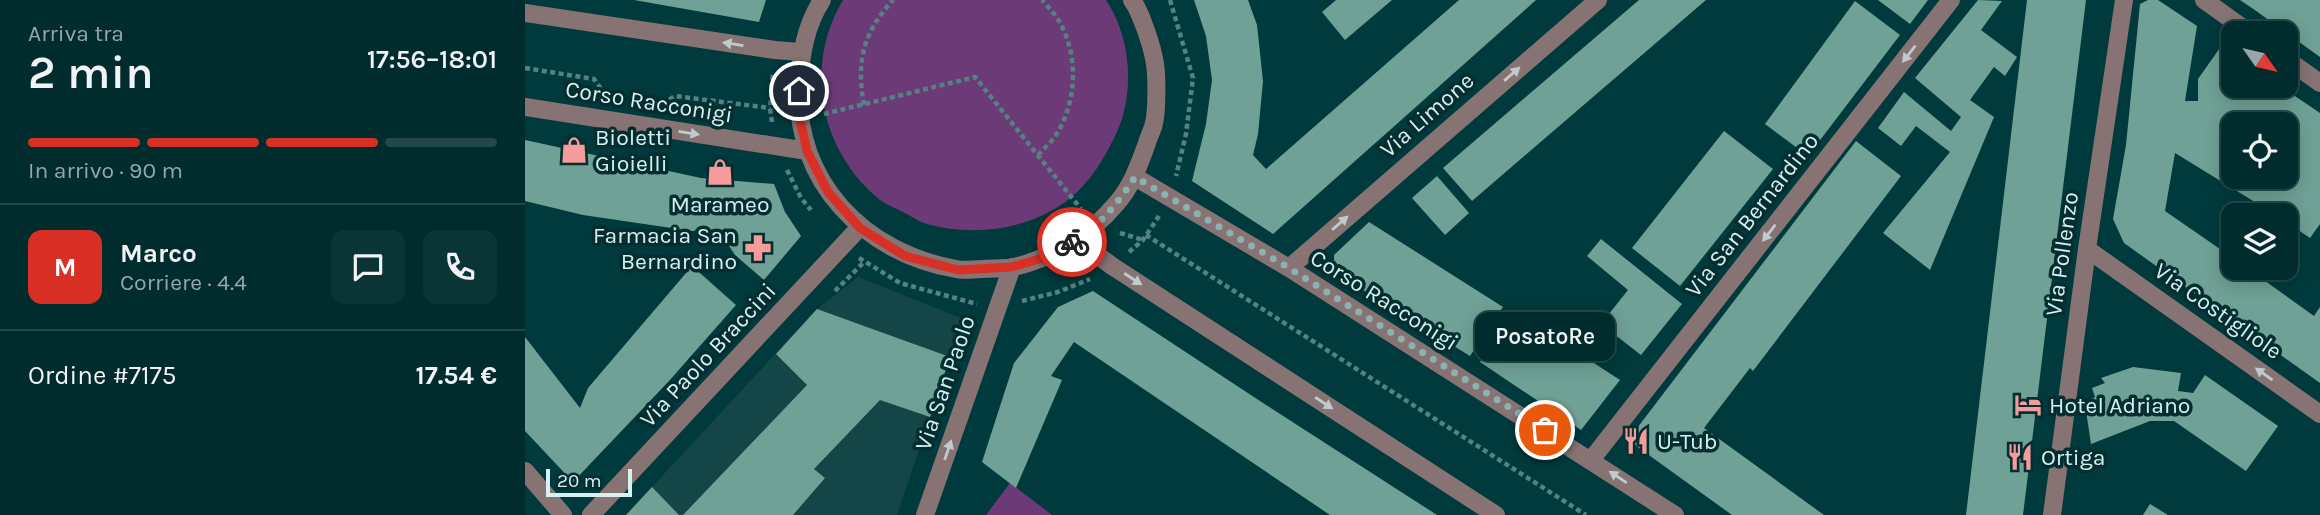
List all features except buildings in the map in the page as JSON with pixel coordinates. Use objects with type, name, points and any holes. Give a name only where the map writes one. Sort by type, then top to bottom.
[{"type":"street","points":[[822,0],[801,52],[798,110],[807,151],[828,192],[860,228],[905,256],[958,270],[1012,267],[1046,257],[1077,240],[1095,226],[1117,203],[1135,177],[1154,122],[1155,64],[1138,8],[1132,0]]},
{"type":"street","name":"Via Limone","points":[[1289,268],[1598,0]]},
{"type":"street","name":"Via San Bernardino","points":[[1591,460],[1951,0]]},
{"type":"street","name":"Via Pollenzo","points":[[2055,514],[2087,249],[2124,0]]},
{"type":"street","points":[[2204,0],[2233,21]]},
{"type":"street","points":[[525,13],[801,52]]},
{"type":"street","points":[[2298,67],[2320,83]]},
{"type":"street","name":"Corso Racconigi","points":[[525,107],[807,151]]},
{"type":"street","name":"Corso Racconigi","points":[[1135,177],[1289,268],[1675,515]]},
{"type":"street","name":"Via Paolo Braccini","points":[[591,515],[860,228]]},
{"type":"street","points":[[1077,240],[1112,266],[1496,515]]},
{"type":"street","name":"Via Costigliole","points":[[2087,249],[2320,414]]},
{"type":"street","name":"Via San Paolo","points":[[925,515],[1012,267]]},
{"type":"street","points":[[525,471],[563,515]]},
{"type":"path","points":[[864,105],[861,66],[866,41],[877,17],[893,0]]},
{"type":"path","points":[[1038,155],[1055,135],[1067,111],[1073,80],[1071,49],[1059,20],[1042,0]]},
{"type":"path","points":[[842,247],[900,283],[996,308],[1058,292],[1092,278],[1112,266],[1143,240],[1170,199],[1186,134],[1193,78],[1170,0]]},
{"type":"path","points":[[775,50],[770,108],[774,147],[801,198],[817,218]]},
{"type":"path","points":[[525,68],[594,79],[608,99]]},
{"type":"path","points":[[824,114],[975,77],[1095,226],[1143,240]]},
{"type":"path","points":[[658,107],[675,96],[770,108]]},
{"type":"path","points":[[1146,235],[1586,515]]},
{"type":"shaded area","points":[[843,0],[1106,0],[1121,31],[1128,65],[1128,82],[1123,116],[1097,169],[1076,193],[1052,210],[1036,218],[1000,228],[963,230],[927,224],[880,200],[843,158],[831,133],[824,107],[821,80],[823,53]]},
{"type":"shaded area","points":[[858,277],[963,319],[897,515],[626,515],[817,309]]},
{"type":"shaded area","points":[[1010,483],[1052,515],[986,515]]},
{"type":"way so far","points":[[1072,242],[1095,226],[1117,203],[1135,177],[1289,268],[1545,430]]},
{"type":"place","name":"Bioletti Gioielli","points":[[574,150]]},
{"type":"place","name":"Marameo","points":[[720,172]]},
{"type":"place","name":"Farmacia San Bernardino","points":[[758,248]]},
{"type":"place","name":"Hotel Adriano","points":[[2028,405]]},
{"type":"place","name":"PosatoRe","points":[[1545,430]]},
{"type":"place","name":"U-Tub","points":[[1636,441]]},
{"type":"place","name":"Ortiga","points":[[2020,457]]},
{"type":"route","points":[[799,91],[798,110],[807,151],[828,192],[860,228],[905,256],[958,270],[1012,267],[1046,257],[1072,242]]}]
